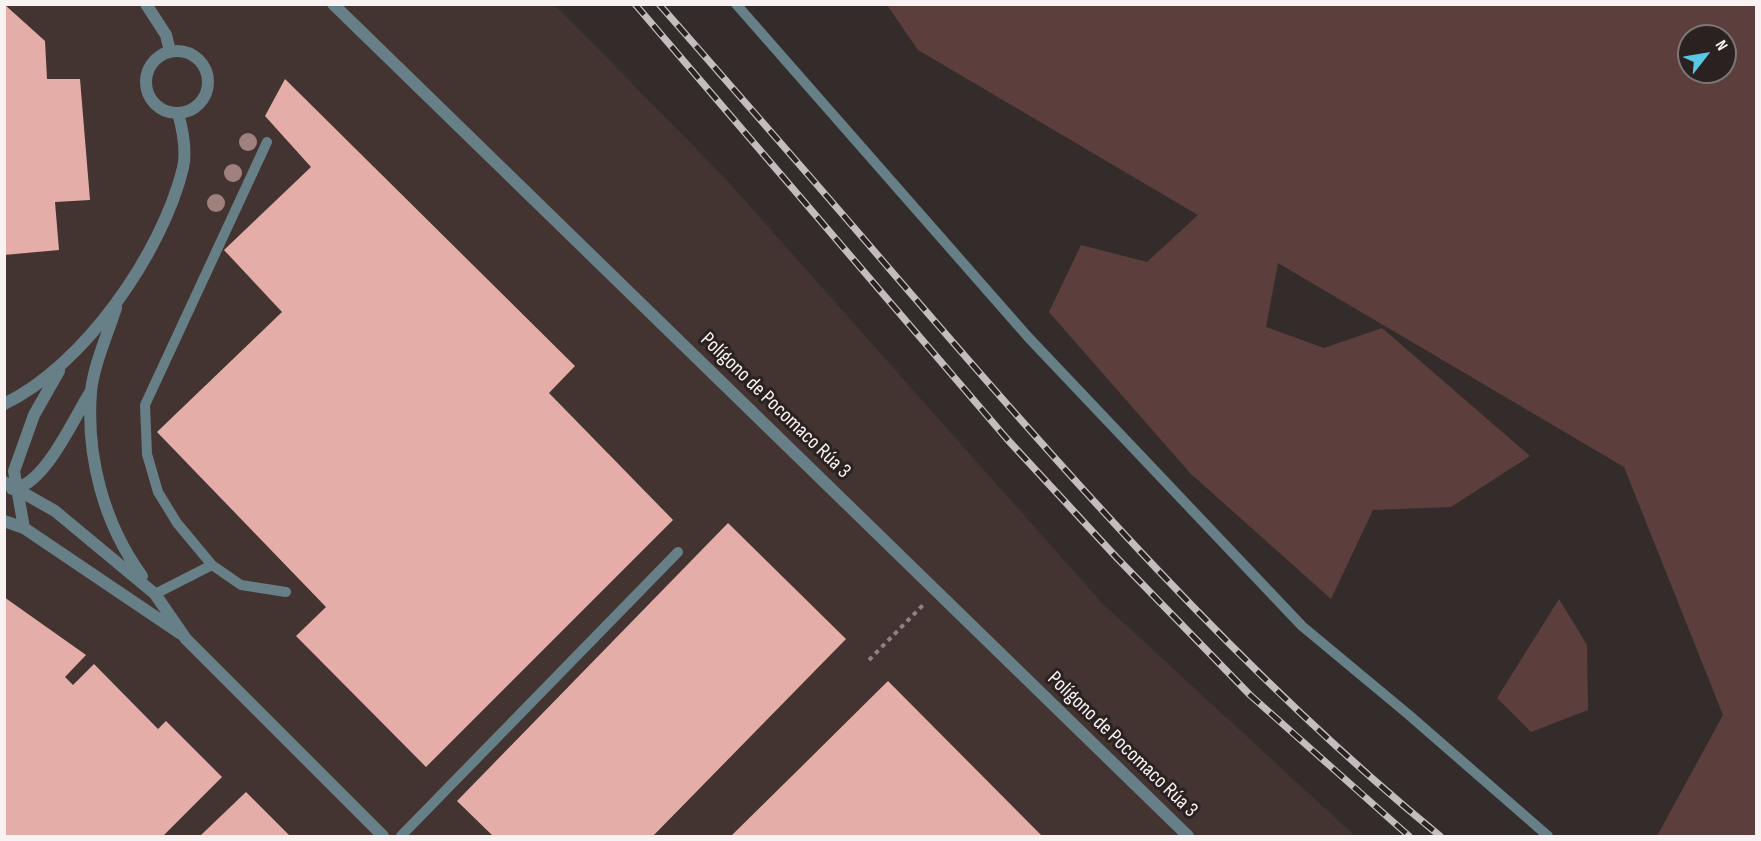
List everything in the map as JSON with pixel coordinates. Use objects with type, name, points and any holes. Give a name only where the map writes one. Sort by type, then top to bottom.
[{"type":"street","points":[[146,4],[166,35],[170,51]]},
{"type":"street","name":"Polígono de Pocomaco Rúa 3","points":[[333,4],[1188,837]]},
{"type":"street","points":[[170,51],[188,52],[202,63],[208,79],[205,97],[194,109],[178,113],[168,112],[156,105],[146,90],[146,74],[157,57],[170,51]]},
{"type":"street","points":[[24,528],[11,489],[14,471],[34,415],[61,367],[117,304],[161,227],[183,166],[184,136],[178,113]]},
{"type":"street","points":[[11,489],[31,482],[55,454],[91,391],[117,304]]},
{"type":"street","points":[[4,404],[61,367]]},
{"type":"street","points":[[91,391],[92,448],[102,497],[122,548],[186,639],[383,837]]},
{"type":"street","points":[[4,482],[11,489],[55,511],[155,594]]},
{"type":"street","points":[[4,521],[24,528],[186,639]]},
{"type":"lane","points":[[736,4],[1028,337],[1302,626],[1409,715],[1548,837]]},
{"type":"lane","points":[[267,142],[145,405],[147,454],[158,492],[177,523],[212,565],[241,585],[286,592]]},
{"type":"lane","points":[[401,837],[678,552]]},
{"type":"lane","points":[[155,594],[212,565]]},
{"type":"path","points":[[869,660],[937,591]]},
{"type":"shaded area","points":[[4,5],[555,5],[723,176],[1102,603],[1355,836],[5,836]]},
{"type":"shaded area","points":[[887,5],[1756,5],[1756,836],[1657,836],[1723,715],[1624,467],[1278,263],[1266,327],[1324,348],[1382,328],[1530,456],[1451,507],[1373,510],[1331,599],[1190,473],[1049,312],[1081,245],[1147,262],[1198,215],[918,50]]},
{"type":"shaded area","points":[[1559,599],[1587,645],[1588,710],[1531,732],[1497,698]]},
{"type":"building","points":[[4,4],[45,41],[47,79],[80,79],[90,200],[55,202],[59,250],[4,255]]},
{"type":"building","points":[[285,79],[575,366],[549,393],[673,520],[426,767],[296,636],[326,607],[157,432],[282,312],[224,250],[311,167],[265,116]]},
{"type":"building","points":[[728,523],[846,639],[653,836],[493,836],[457,801]]},
{"type":"building","points":[[4,597],[86,655],[65,677],[73,685],[94,664],[158,729],[166,721],[222,777],[163,836],[4,836]]},
{"type":"building","points":[[888,681],[1042,836],[731,836],[793,775]]},
{"type":"building","points":[[246,792],[290,836],[200,836]]},
{"type":"railway","points":[[635,4],[1007,439],[1117,558],[1250,695],[1409,836]]},
{"type":"railway","points":[[659,4],[1022,421],[1154,566],[1293,706],[1440,836]]}]
